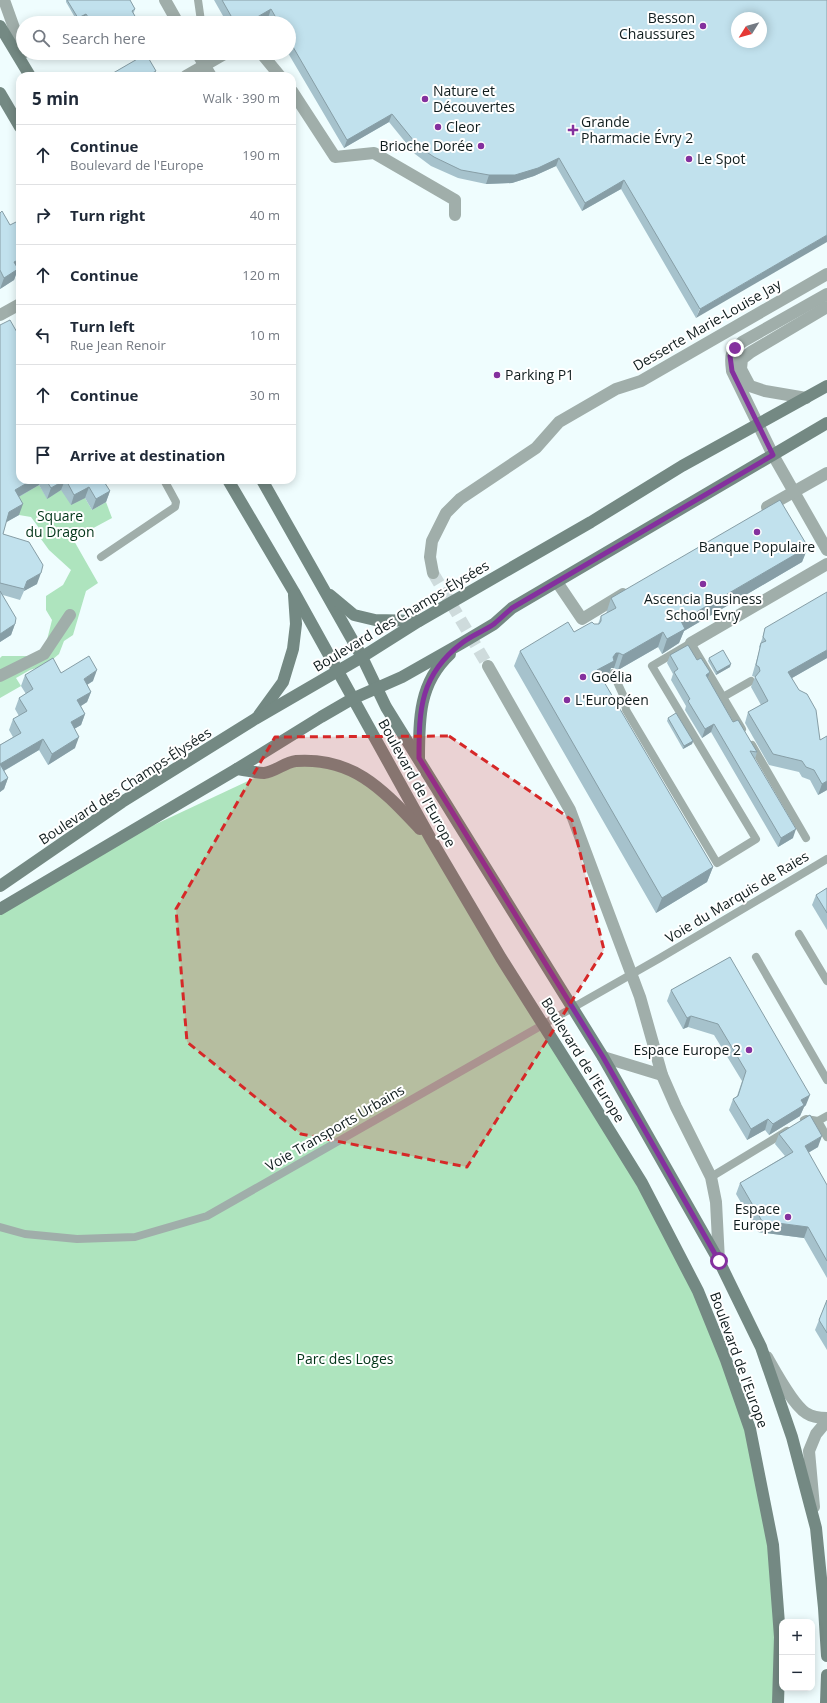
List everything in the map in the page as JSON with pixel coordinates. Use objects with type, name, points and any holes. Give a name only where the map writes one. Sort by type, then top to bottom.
[{"type":"main road","points":[[0,26],[16,52]]},
{"type":"main road","points":[[21,60],[29,72]]},
{"type":"main road","points":[[0,93],[16,120]]},
{"type":"main road","name":"Boulevard des Champs-Élysées","points":[[0,886],[122,802],[256,719],[362,657],[419,621],[591,522],[682,466],[827,386]]},
{"type":"main road","points":[[0,909],[352,699],[402,677],[494,624],[512,608],[827,423]]},
{"type":"main road","name":"Boulevard de l'Europe","points":[[230,484],[294,592],[432,842],[501,958],[642,1183],[698,1291],[726,1360],[750,1429],[773,1545],[780,1637],[778,1703]]},
{"type":"main road","name":"Boulevard de l'Europe","points":[[264,484],[362,657],[386,707],[603,1057],[719,1261],[761,1347],[792,1437],[816,1528],[827,1656]]},
{"type":"main road","points":[[324,590],[354,615],[375,620],[419,621]]},
{"type":"main road","points":[[256,719],[283,682],[293,649],[296,624],[294,592]]},
{"type":"main road","points":[[419,758],[419,718],[423,699],[434,672],[462,642]]},
{"type":"main road","points":[[237,769],[265,773],[294,761],[324,761],[358,773],[390,797],[432,842]]},
{"type":"main road","points":[[826,1703],[827,1675]]},
{"type":"street","points":[[4,0],[16,33]]},
{"type":"street","points":[[164,0],[174,16]]},
{"type":"street","points":[[25,60],[30,72]]},
{"type":"street","points":[[201,60],[209,72]]},
{"type":"street","points":[[193,72],[214,60]]},
{"type":"street","points":[[267,60],[277,72]]},
{"type":"street","points":[[296,97],[335,157],[374,153],[455,200],[455,215]]},
{"type":"street","name":"Desserte Marie-Louise Jay","points":[[433,573],[430,557],[432,541],[446,513],[460,499],[536,448],[559,422],[616,389],[641,381],[827,274]]},
{"type":"street","points":[[827,294],[742,342],[735,348],[730,356],[732,371],[773,455],[827,550]]},
{"type":"street","points":[[806,398],[765,392],[750,386],[740,369],[742,359],[751,352],[827,307]]},
{"type":"street","points":[[755,515],[827,473]]},
{"type":"street","points":[[691,643],[827,564]]},
{"type":"street","points":[[557,582],[583,621],[632,589]]},
{"type":"street","points":[[0,676],[44,654],[70,615]]},
{"type":"street","points":[[488,666],[570,810],[640,997],[662,1074],[676,1107],[711,1177],[716,1202],[719,1261]]},
{"type":"street","points":[[603,1057],[662,1074]]},
{"type":"street","points":[[761,1347],[793,1399],[805,1413],[827,1419],[816,1434],[809,1451],[816,1528]]},
{"type":"lane","points":[[198,0],[200,16]]},
{"type":"lane","points":[[101,557],[175,508],[176,502],[166,484]]},
{"type":"lane","points":[[613,673],[624,697],[626,710],[717,863],[756,839],[652,666],[691,643],[806,838]]},
{"type":"lane","points":[[723,696],[751,681]]},
{"type":"lane","name":"Voie du Marquis de Raies","points":[[660,958],[827,859]]},
{"type":"lane","points":[[799,934],[827,981]]},
{"type":"lane","points":[[756,957],[827,1080]]},
{"type":"lane","name":"Voie Transports Urbains","points":[[0,1227],[25,1234],[77,1239],[135,1237],[207,1216],[660,958]]},
{"type":"lane","points":[[711,1177],[806,1119],[818,1121],[827,1116]]},
{"type":"lane","points":[[818,1121],[827,1137]]},
{"type":"highlighted area","points":[[449,736],[572,820],[604,950],[467,1167],[301,1134],[187,1042],[176,909],[275,737]]},
{"type":"green space","name":"Square du Dragon","points":[[39,485],[47,498],[61,490],[85,498],[92,510],[106,502],[112,518],[73,539],[98,583],[86,591],[73,635],[64,641],[59,654],[46,665],[30,670],[16,678],[21,686],[0,698],[0,658],[2,656],[37,656],[45,648],[52,620],[46,610],[46,596],[63,585],[71,570],[49,550],[41,539],[39,528],[31,517],[19,515],[11,501]]},
{"type":"green space","name":"Parc des Loges","points":[[294,761],[358,773],[432,841],[580,1083],[698,1291],[750,1429],[773,1545],[778,1703],[0,1703],[0,909],[92,854],[265,773]]},
{"type":"building","points":[[67,0],[130,0],[135,9],[132,11],[135,16],[87,16],[86,14],[77,16]]},
{"type":"building","name":"Le Spot","points":[[222,0],[827,0],[827,235],[700,309],[624,180],[585,203],[559,158],[538,168],[515,175],[489,175],[461,170],[434,157],[418,146],[392,114],[347,140],[296,52],[296,16],[275,16],[271,9],[259,16],[231,16]]},
{"type":"building","points":[[136,60],[150,60],[156,71],[154,72],[115,72]]},
{"type":"building","points":[[2,211],[10,225],[16,222],[16,261],[14,262],[16,270],[4,278],[0,270],[0,213]]},
{"type":"building","points":[[10,320],[16,330],[16,484],[25,484],[15,490],[23,504],[9,512],[3,534],[29,542],[43,565],[41,573],[27,581],[24,589],[0,583],[0,325]]},
{"type":"building","points":[[48,484],[58,484],[51,488]]},
{"type":"building","points":[[68,484],[106,484],[110,491],[96,499],[89,487],[74,495]]},
{"type":"building","name":"L'Européen","points":[[780,500],[808,547],[681,621],[685,629],[667,639],[663,632],[623,655],[616,653],[613,657],[614,661],[597,670],[713,867],[662,898],[520,651],[568,622],[574,632],[592,622],[594,624],[599,624],[601,621],[601,616],[616,608],[611,598]]},
{"type":"building","points":[[0,591],[16,618],[15,624],[0,634]]},
{"type":"building","points":[[827,592],[827,650],[788,672],[799,690],[807,694],[816,710],[820,740],[827,736],[827,781],[822,784],[814,770],[806,767],[802,761],[773,754],[748,712],[768,701],[755,677],[760,671],[759,667],[756,665],[761,643],[766,641],[763,637],[765,628]]},
{"type":"building","points":[[688,645],[697,660],[701,658],[710,672],[706,675],[733,722],[738,720],[757,752],[750,751],[796,829],[781,838],[714,724],[705,729],[688,701],[690,699],[674,672],[678,669],[670,655]]},
{"type":"building","points":[[723,650],[731,664],[717,672],[709,658]]},
{"type":"building","points":[[89,656],[97,670],[84,679],[91,692],[77,700],[85,714],[71,722],[79,737],[52,754],[43,739],[0,764],[0,745],[21,733],[13,719],[27,711],[19,698],[33,689],[25,675],[53,658],[61,673]]},
{"type":"building","points":[[676,713],[693,741],[684,746],[668,718]]},
{"type":"building","points":[[0,764],[8,778],[0,783]]},
{"type":"building","points":[[827,888],[827,913],[816,895]]},
{"type":"building","name":"Espace Europe 2","points":[[730,957],[810,1095],[801,1100],[804,1105],[773,1124],[768,1119],[751,1129],[733,1099],[738,1096],[746,1071],[718,1024],[691,1016],[687,1018],[671,990]]},
{"type":"building","name":"Espace Europe","points":[[810,1115],[822,1136],[805,1146],[827,1185],[827,1261],[808,1227],[762,1221],[740,1183],[793,1152],[779,1134]]},
{"type":"building","points":[[827,1300],[827,1333],[819,1320]]},
{"type":"tunnel","points":[[433,573],[488,666]]},
{"type":"place","name":"Besson Chaussures","points":[[703,26]]},
{"type":"place","name":"Nature et Découvertes","points":[[425,99]]},
{"type":"place","name":"Cleor","points":[[438,127]]},
{"type":"place","name":"Grande Pharmacie Évry 2","points":[[573,130]]},
{"type":"place","name":"Brioche Dorée","points":[[481,146]]},
{"type":"place","name":"Le Spot","points":[[689,159]]},
{"type":"place","name":"Parking P1","points":[[497,375]]},
{"type":"place","name":"Banque Populaire","points":[[757,532]]},
{"type":"place","name":"Ascencia Business School Evry","points":[[703,584]]},
{"type":"place","name":"Goélia","points":[[583,677]]},
{"type":"place","name":"L'Européen","points":[[567,700]]},
{"type":"place","name":"Espace Europe 2","points":[[749,1050]]},
{"type":"place","name":"Espace Europe","points":[[788,1217]]},
{"type":"route","points":[[719,1261],[603,1057],[419,758],[419,718],[423,699],[434,672],[462,642],[494,624],[512,608],[773,455],[732,371],[730,356],[735,348]]}]
